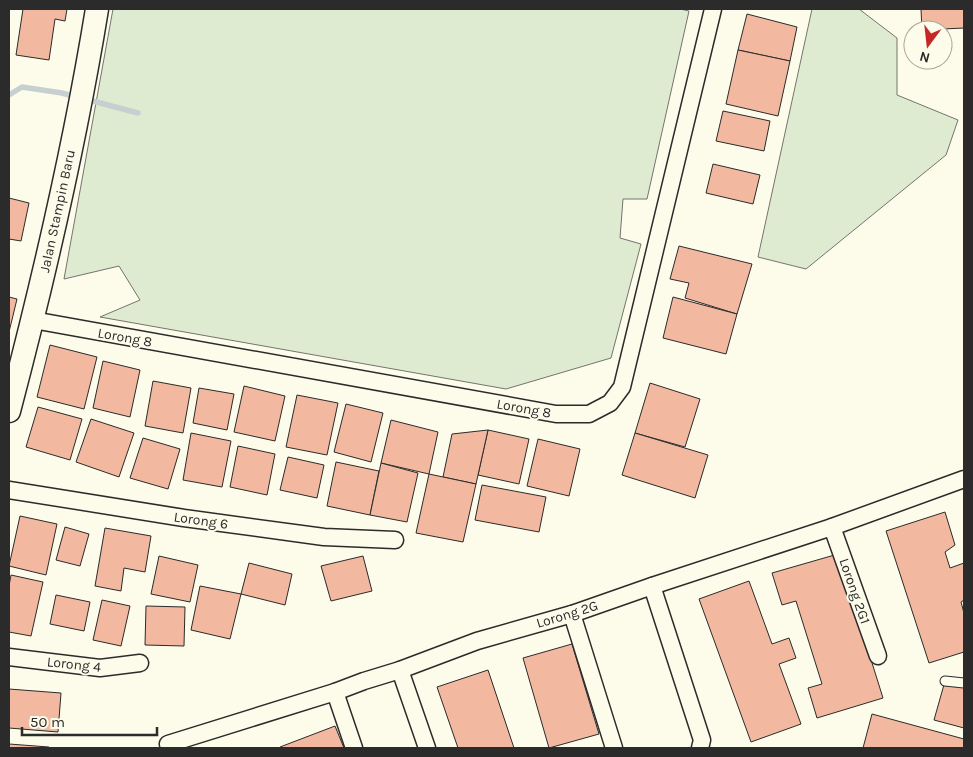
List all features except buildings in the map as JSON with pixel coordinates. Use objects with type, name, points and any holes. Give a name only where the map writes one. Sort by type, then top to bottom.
[{"type":"street","name":"Jalan Stampin Baru","points":[[9,411],[33,320],[73,140],[98,9]]},
{"type":"street","name":"Lorong 8","points":[[33,320],[556,414],[589,414],[610,404],[622,387],[713,9]]},
{"type":"street","name":"Lorong 2G","points":[[168,747],[400,670],[477,641],[572,614],[832,527],[964,478]]},
{"type":"street","name":"Lorong 6","points":[[9,490],[184,518],[324,537],[395,540]]},
{"type":"street","name":"Lorong 2G1","points":[[832,527],[878,656]]},
{"type":"street","points":[[652,586],[702,740],[700,748]]},
{"type":"street","points":[[572,614],[614,748]]},
{"type":"street","name":"Lorong 4","points":[[9,657],[100,668],[140,663]]},
{"type":"street","points":[[400,670],[427,748]]},
{"type":"street","points":[[335,692],[354,748]]},
{"type":"lane","points":[[945,681],[964,683]]},
{"type":"green space","points":[[113,9],[680,9],[689,11],[647,199],[623,199],[620,238],[641,244],[611,358],[506,389],[100,317],[140,300],[119,266],[64,279]]},
{"type":"green space","points":[[812,9],[859,9],[897,38],[897,95],[958,120],[946,155],[806,269],[758,257]]},
{"type":"waterway","points":[[9,95],[22,87],[76,97]]},
{"type":"waterway","points":[[85,99],[138,113]]}]
